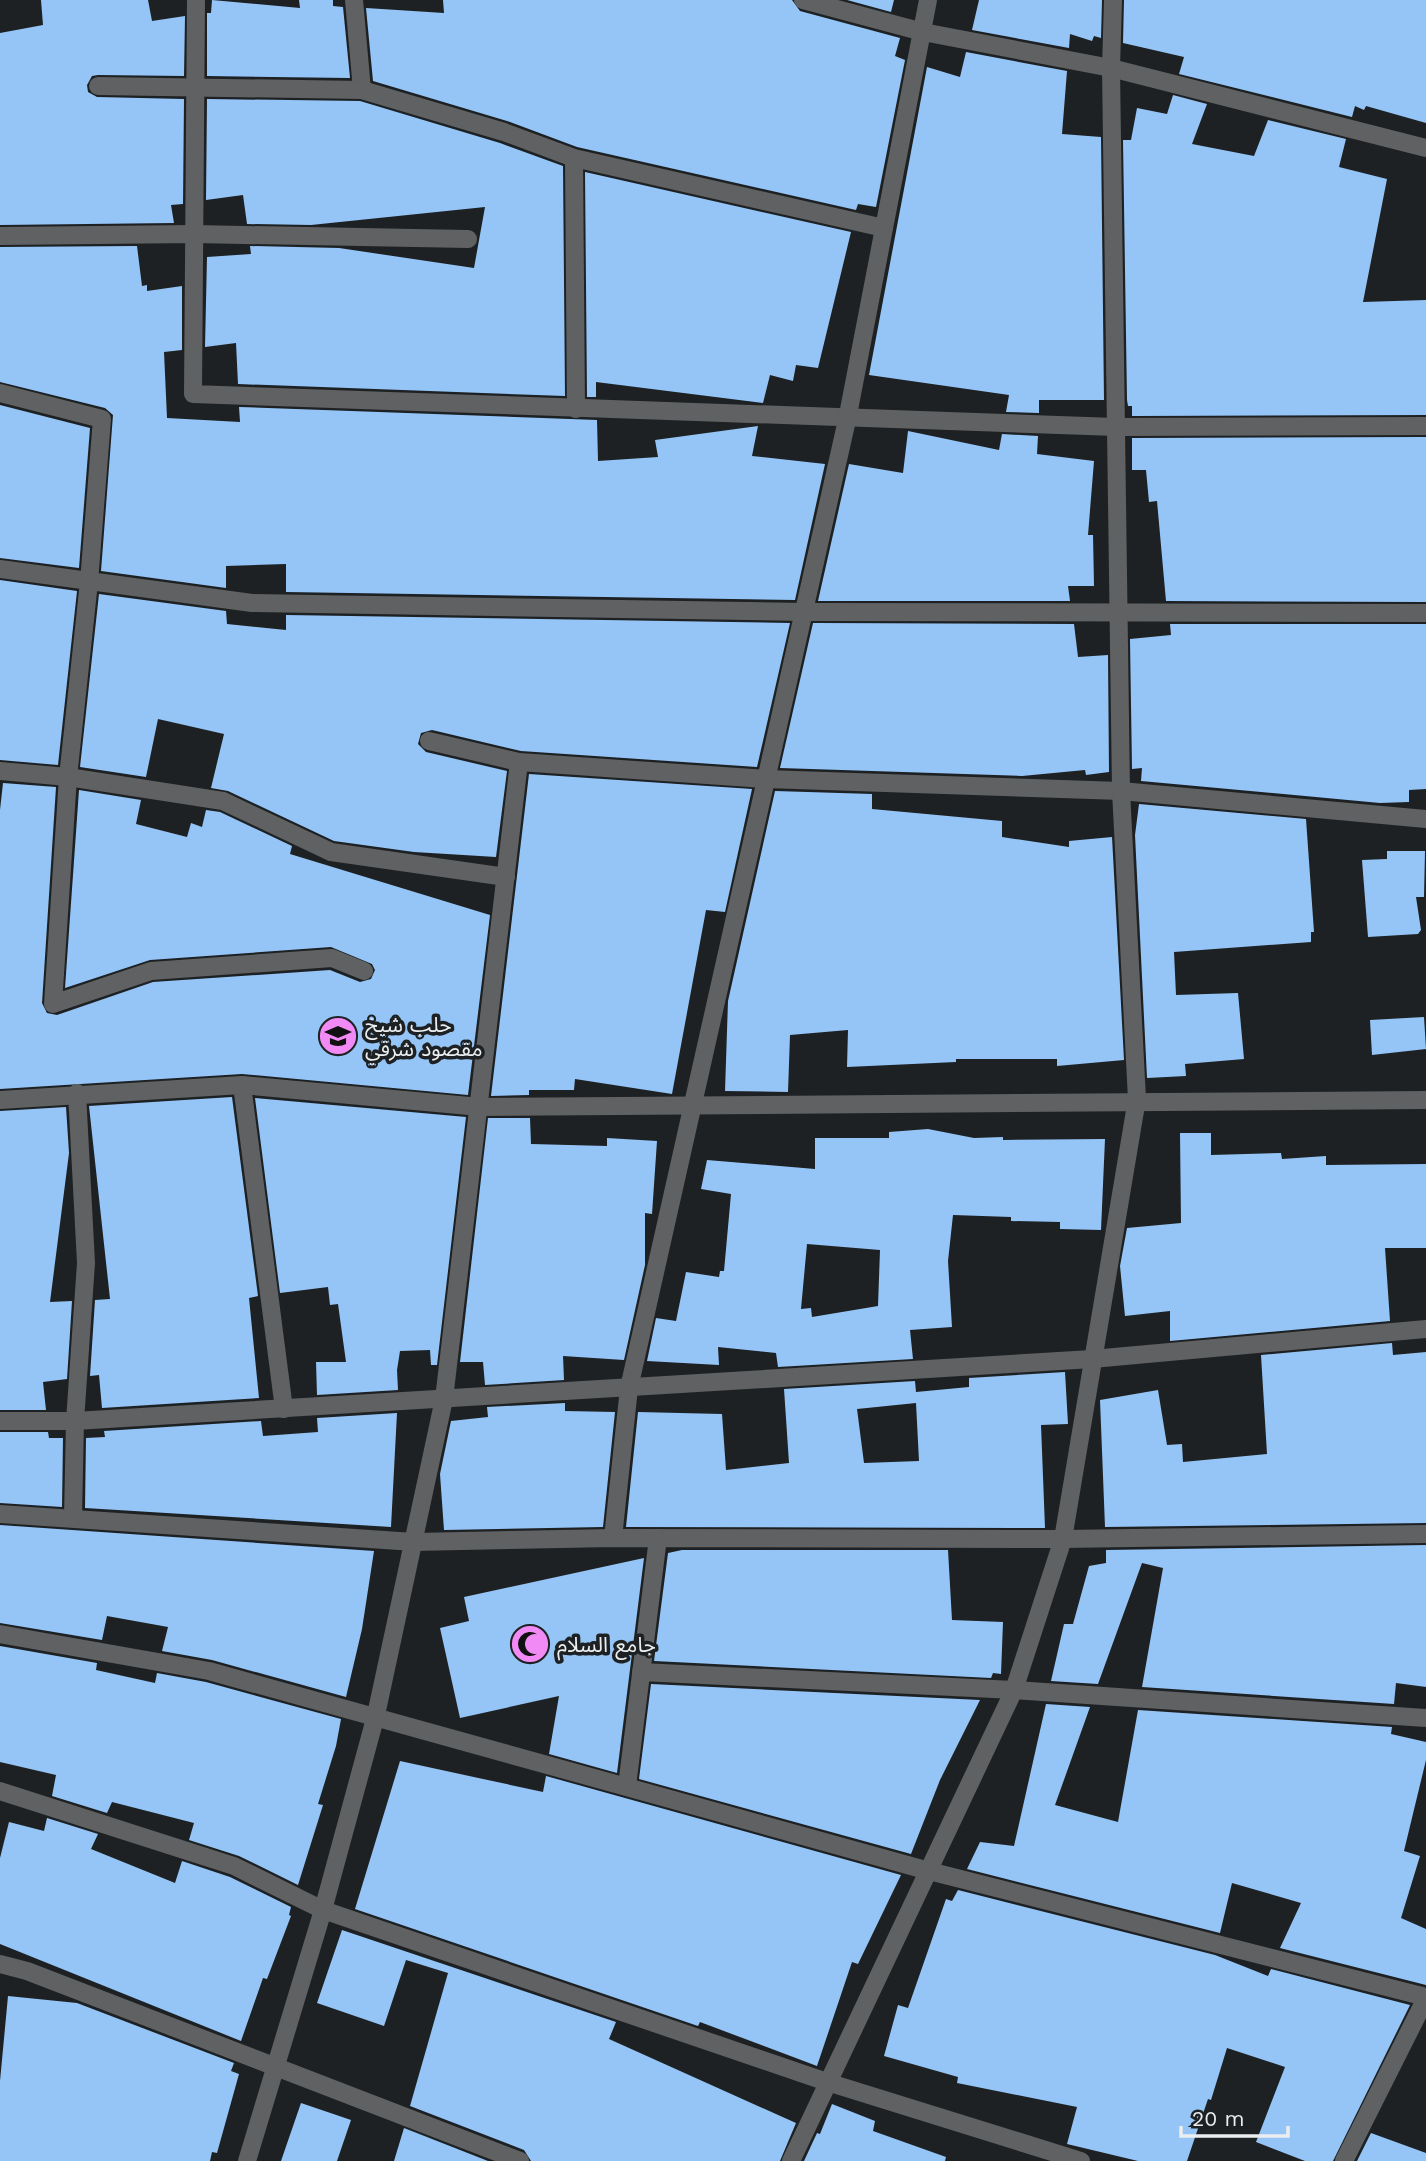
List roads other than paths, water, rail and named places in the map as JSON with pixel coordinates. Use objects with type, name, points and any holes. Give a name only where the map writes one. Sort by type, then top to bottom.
[{"type":"street","points":[[196,0],[193,394],[848,420],[1116,427],[1426,426]]},
{"type":"street","points":[[354,0],[362,90]]},
{"type":"street","points":[[803,0],[923,32],[1111,68],[1426,148]]},
{"type":"street","points":[[613,1538],[629,1388],[690,1107],[848,420],[928,0]]},
{"type":"street","points":[[790,2161],[1014,1690],[1063,1539],[1137,1100],[1121,791],[1111,68],[1114,0]]},
{"type":"street","points":[[99,86],[362,90],[504,132],[574,158],[884,228]]},
{"type":"street","points":[[574,158],[576,409]]},
{"type":"street","points":[[0,236],[194,234],[468,239]]},
{"type":"street","points":[[0,393],[102,419],[89,582],[68,778],[53,1004],[151,971],[332,958],[364,971]]},
{"type":"street","points":[[0,569],[252,603],[804,612],[1426,613]]},
{"type":"street","points":[[429,741],[519,762],[766,779],[1121,791],[1426,820]]},
{"type":"street","points":[[247,2161],[323,1910],[376,1715],[444,1399],[519,762]]},
{"type":"street","points":[[0,771],[68,778],[223,801],[331,852],[506,877]]},
{"type":"street","points":[[0,1100],[77,1093],[242,1085],[480,1107],[690,1107],[1137,1100],[1426,1100]]},
{"type":"street","points":[[242,1085],[284,1409]]},
{"type":"street","points":[[73,1517],[75,1421],[86,1263],[77,1093]]},
{"type":"street","points":[[0,1421],[75,1421],[1092,1359],[1426,1329]]},
{"type":"street","points":[[0,1514],[414,1542],[613,1538],[1063,1539],[1426,1534]]},
{"type":"street","points":[[627,1786],[658,1538]]},
{"type":"street","points":[[0,1634],[209,1671],[376,1715],[929,1871],[1426,1997],[1344,2161]]},
{"type":"street","points":[[641,1672],[1014,1690],[1426,1718]]},
{"type":"street","points":[[0,1791],[234,1866],[323,1910],[827,2082],[1081,2161]]},
{"type":"street","points":[[0,1964],[27,1971],[277,2065],[520,2161]]},
{"type":"place","name":"حلب شيخ مقصود شرقي","points":[[338,1036]]},
{"type":"place","name":"جامع السلام","points":[[530,1644]]}]
